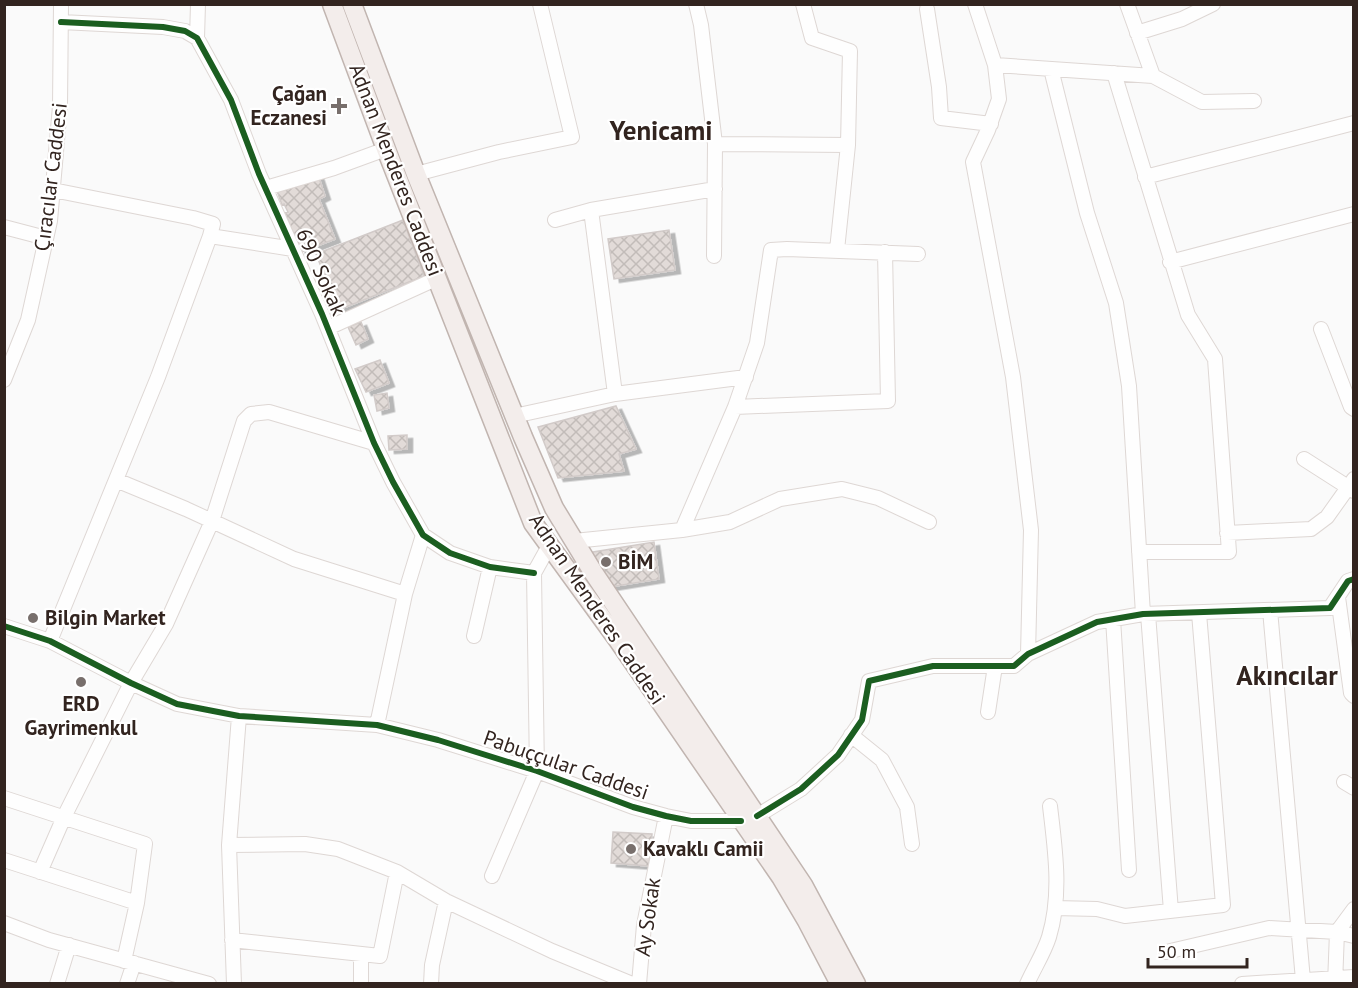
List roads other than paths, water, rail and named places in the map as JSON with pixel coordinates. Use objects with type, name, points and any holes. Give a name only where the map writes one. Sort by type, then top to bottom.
[{"type":"main road","name":"Adnan Menderes Caddesi","points":[[332,4],[386,149],[533,523],[749,818],[803,885],[856,984]]},
{"type":"main road","name":"Adnan Menderes Caddesi","points":[[352,4],[416,174],[514,416],[554,507],[574,541],[732,780],[749,818],[840,984]]},
{"type":"main road","points":[[359,4],[360,30]]},
{"type":"street","name":"Çıracılar Caddesi","points":[[4,380],[28,320],[46,238],[53,190],[60,106],[61,4]]},
{"type":"street","points":[[61,22],[164,27],[185,31],[197,38],[198,4]]},
{"type":"street","points":[[416,174],[499,152],[572,137],[540,4]]},
{"type":"street","points":[[696,4],[701,25],[715,144],[714,256]]},
{"type":"street","points":[[803,4],[812,38],[850,51],[848,145],[837,250]]},
{"type":"street","points":[[975,4],[995,65],[999,99],[991,124],[973,162],[1013,377],[1031,530],[1028,654]]},
{"type":"street","points":[[1127,4],[1153,76]]},
{"type":"street","points":[[1137,33],[1182,19],[1213,4]]},
{"type":"street","points":[[927,9],[939,87],[941,117],[991,124]]},
{"type":"street","name":"690 Sokak","points":[[197,38],[231,100],[374,443],[423,535],[450,553],[490,567],[534,573]]},
{"type":"street","points":[[995,65],[1153,76],[1202,102],[1254,101]]},
{"type":"street","points":[[1051,69],[1087,213],[1116,303],[1130,386],[1139,552],[1171,911]]},
{"type":"street","points":[[1114,73],[1188,315],[1215,359],[1229,552],[1139,552]]},
{"type":"street","points":[[1144,177],[1353,123]]},
{"type":"street","points":[[715,144],[848,145]]},
{"type":"street","points":[[266,188],[334,168],[386,149]]},
{"type":"street","points":[[555,220],[591,210],[714,189]]},
{"type":"street","points":[[50,641],[158,377],[213,224],[53,190]]},
{"type":"street","points":[[591,210],[615,394]]},
{"type":"street","points":[[1170,262],[1353,214]]},
{"type":"street","points":[[4,227],[46,238]]},
{"type":"street","points":[[210,236],[293,249]]},
{"type":"street","points":[[682,530],[735,407],[757,343],[771,250],[918,254]]},
{"type":"street","points":[[735,407],[888,401],[885,252]]},
{"type":"street","points":[[328,328],[438,278]]},
{"type":"street","points":[[1321,329],[1353,409]]},
{"type":"street","points":[[514,416],[615,394],[746,377]]},
{"type":"street","points":[[40,872],[64,817],[131,683],[166,624],[212,522],[244,421],[251,414],[269,412],[374,443]]},
{"type":"street","points":[[1227,533],[1311,529],[1327,517],[1352,486],[1304,459]]},
{"type":"street","points":[[116,480],[294,559],[405,594]]},
{"type":"street","points":[[574,541],[682,530],[730,522],[780,499],[842,489],[878,498],[928,522]]},
{"type":"street","points":[[377,724],[405,594],[423,535]]},
{"type":"street","points":[[492,876],[537,771],[534,573],[549,546]]},
{"type":"street","points":[[474,636],[490,567]]},
{"type":"street","points":[[749,818],[801,789],[838,755],[862,720],[869,681],[933,666],[1014,666],[1028,654],[1097,622],[1145,614],[1330,608],[1348,581],[1353,579]]},
{"type":"street","points":[[1338,597],[1353,696]]},
{"type":"street","points":[[1270,610],[1303,980]]},
{"type":"street","points":[[1055,908],[1097,909],[1125,916],[1223,905],[1199,613]]},
{"type":"street","points":[[1113,620],[1129,870]]},
{"type":"street","name":"Pabuççular Caddesi","points":[[4,626],[50,641],[177,704],[239,716],[377,724],[438,740],[537,771],[633,807],[666,816],[691,821],[749,818]]},
{"type":"street","points":[[987,712],[995,666]]},
{"type":"street","points":[[234,984],[229,845],[239,716]]},
{"type":"street","points":[[851,735],[882,760],[907,807],[912,844]]},
{"type":"street","points":[[4,798],[146,844],[127,984]]},
{"type":"street","points":[[1027,984],[1049,938],[1055,908],[1057,866],[1050,806]]},
{"type":"street","name":"Ay Sokak","points":[[639,984],[644,925],[666,816]]},
{"type":"street","points":[[229,845],[304,844],[338,849],[397,873],[446,901],[552,951],[632,984]]},
{"type":"street","points":[[4,860],[137,903]]},
{"type":"street","points":[[232,940],[380,956],[397,873]]},
{"type":"street","points":[[431,984],[432,965],[446,901]]},
{"type":"street","points":[[1335,981],[1338,932],[1353,909]]},
{"type":"street","points":[[5,924],[69,945],[203,983]]},
{"type":"street","points":[[1166,952],[1269,928],[1338,932],[1353,936]]},
{"type":"street","points":[[57,984],[69,945]]},
{"type":"street","points":[[361,954],[361,984]]},
{"type":"street","points":[[1242,984],[1303,980],[1335,981],[1353,977]]},
{"type":"place","name":"Çağan Eczanesi","points":[[339,106]]},
{"type":"place","name":"BİM","points":[[606,562]]},
{"type":"place","name":"Bilgin Market","points":[[33,618]]},
{"type":"place","name":"ERD Gayrimenkul","points":[[81,682]]},
{"type":"place","name":"Kavaklı Camii","points":[[631,849]]},
{"type":"district","name":"Yenicami","points":[[661,131]]},
{"type":"district","name":"Akıncılar","points":[[1287,676]]}]
